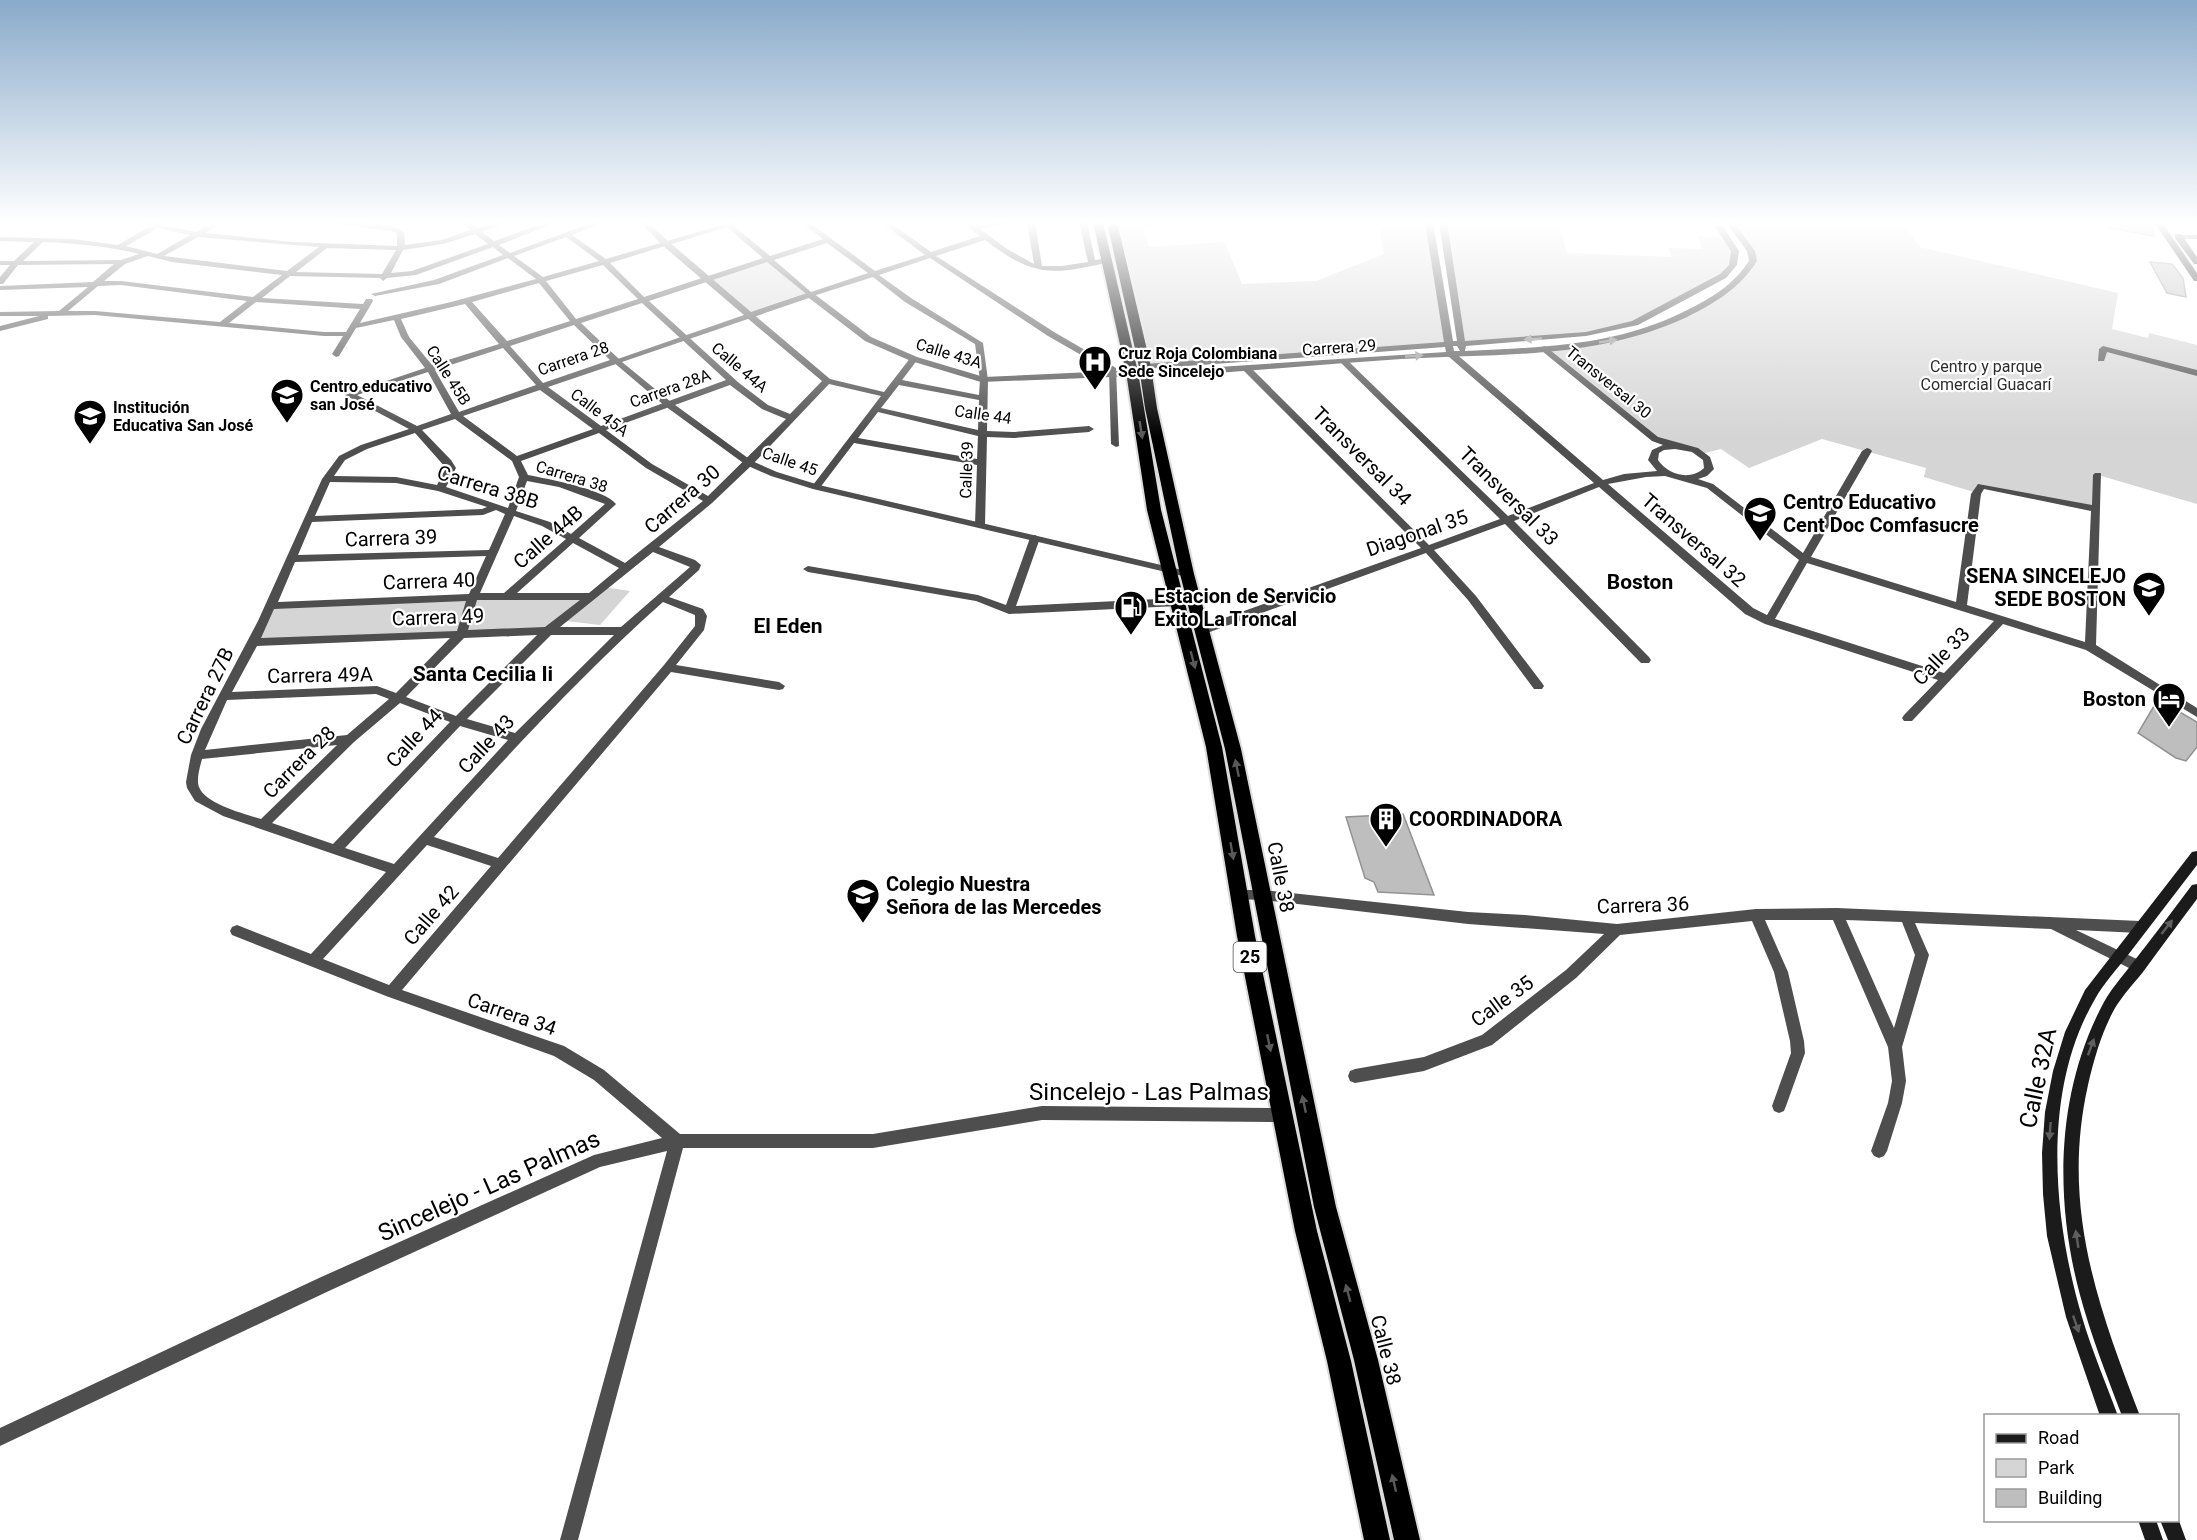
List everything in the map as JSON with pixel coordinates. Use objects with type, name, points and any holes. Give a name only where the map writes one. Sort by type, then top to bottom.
[{"type":"highway","name":"Calle 38","points":[[1116,294],[1134,372],[1233,749],[1325,1206],[1366,1360],[1407,1540]]},
{"type":"highway","name":"Calle 38","points":[[1123,294],[1154,510],[1214,747],[1239,895],[1306,1231],[1340,1360],[1377,1540]]},
{"type":"main road","name":"Calle 32A","points":[[2108,1414],[2074,1317],[2062,1269],[2050,1189],[2049,1143],[2052,1108],[2063,1055],[2090,994],[2197,855]]},
{"type":"main road","name":"Calle 32A","points":[[2130,1414],[2096,1321],[2083,1275],[2072,1196],[2072,1153],[2076,1109],[2082,1071],[2090,1047],[2110,1004],[2197,889]]},
{"type":"main road","points":[[2147,1522],[2154,1540]]},
{"type":"main road","points":[[2169,1522],[2176,1540]]},
{"type":"street","points":[[0,329],[66,312],[86,294]]},
{"type":"street","points":[[207,294],[255,300],[365,307]]},
{"type":"street","points":[[221,325],[263,294]]},
{"type":"street","points":[[336,354],[375,294]]},
{"type":"street","points":[[355,326],[397,318],[488,294]]},
{"type":"street","name":"Calle 45","points":[[552,294],[574,321],[616,361],[668,404],[749,463],[774,474],[816,487],[1187,574]]},
{"type":"street","name":"Calle 44A","points":[[637,294],[732,381],[765,407],[792,418]]},
{"type":"street","points":[[440,488],[451,468],[416,429],[349,395],[658,294]]},
{"type":"street","points":[[724,294],[827,381],[886,395]]},
{"type":"street","name":"Carrera 28","points":[[342,458],[364,447],[813,294]]},
{"type":"street","points":[[899,294],[979,343],[984,380]]},
{"type":"street","points":[[990,294],[1051,334],[1113,370],[1134,372],[1116,444]]},
{"type":"street","points":[[1443,294],[1455,353]]},
{"type":"street","points":[[1454,294],[1461,344]]},
{"type":"street","name":"Carrera 29","points":[[1455,353],[1461,344],[1545,339],[1612,330],[1658,312],[1692,294]]},
{"type":"street","name":"Carrera 29","points":[[1134,372],[1545,349],[1611,341],[1669,323],[1719,294]]},
{"type":"street","name":"Calle 43A","points":[[810,295],[868,339],[914,359],[984,380],[1134,372]]},
{"type":"street","name":"Calle 45A","points":[[466,300],[541,387],[649,466],[709,501]]},
{"type":"street","points":[[0,314],[66,312],[349,334]]},
{"type":"street","name":"Calle 45B","points":[[397,318],[405,337],[430,369],[456,415],[516,460]]},
{"type":"street","name":"Transversal 30","points":[[1545,349],[1655,439],[1695,450],[1707,459],[1709,469],[1705,473]]},
{"type":"street","points":[[2101,358],[2103,349],[2197,373]]},
{"type":"street","name":"Carrera 29","points":[[1134,372],[1246,368],[1455,353]]},
{"type":"street","name":"Transversal 32","points":[[1455,353],[1600,483],[1749,611],[1769,621],[1945,678]]},
{"type":"street","points":[[816,487],[914,359]]},
{"type":"street","name":"Transversal 33","points":[[1343,361],[1507,520],[1645,660]]},
{"type":"street","name":"Transversal 34","points":[[1246,368],[1428,549],[1472,598],[1538,686]]},
{"type":"street","name":"Calle 39","points":[[980,525],[984,380]]},
{"type":"street","name":"Carrera 28A","points":[[516,460],[732,381]]},
{"type":"street","name":"Carrera 30","points":[[548,631],[709,501],[749,463],[827,381]]},
{"type":"street","points":[[896,382],[983,398]]},
{"type":"street","name":"Calle 44","points":[[875,409],[982,434],[1014,435],[1089,429]]},
{"type":"street","name":"Transversal 30","points":[[1654,456],[1655,439]]},
{"type":"street","points":[[852,440],[982,463]]},
{"type":"street","points":[[1643,472],[1661,448],[1675,446]]},
{"type":"street","points":[[1769,621],[1867,451]]},
{"type":"street","points":[[1654,456],[1655,464],[1668,473],[1710,486],[1805,559],[2090,647],[2197,713]]},
{"type":"street","name":"Carrera 27B","points":[[342,458],[327,479],[254,642],[224,696],[197,755],[192,784],[196,794],[208,805],[396,870]]},
{"type":"street","points":[[516,460],[524,477]]},
{"type":"street","name":"Diagonal 35","points":[[1203,630],[1507,520],[1600,483],[1643,472],[1668,473]]},
{"type":"street","points":[[1682,477],[1698,477],[1705,473],[1710,486]]},
{"type":"street","points":[[2090,647],[2098,475]]},
{"type":"street","name":"Carrera 28","points":[[263,825],[350,739],[398,698],[461,634],[473,597],[524,477]]},
{"type":"street","name":"Carrera 38","points":[[524,477],[561,485],[607,500],[611,504]]},
{"type":"street","name":"Carrera 38B","points":[[327,479],[396,480],[440,488],[546,524],[626,568]]},
{"type":"street","name":"Calle 33","points":[[1961,608],[1978,489],[1985,486],[2095,509]]},
{"type":"street","name":"Calle 44B","points":[[506,597],[611,504]]},
{"type":"street","points":[[308,519],[483,512],[496,507]]},
{"type":"street","points":[[1009,610],[1035,538]]},
{"type":"street","name":"Calle 43","points":[[313,961],[518,738],[624,631],[693,571],[696,565],[653,548]]},
{"type":"street","name":"Carrera 39","points":[[290,560],[493,553]]},
{"type":"street","points":[[808,568],[978,598],[1009,610],[1178,602]]},
{"type":"street","name":"Carrera 40","points":[[271,606],[473,597],[590,596]]},
{"type":"street","name":"Calle 42","points":[[390,992],[668,668],[700,627],[702,616],[692,608],[662,598]]},
{"type":"street","name":"Calle 33","points":[[1908,718],[2001,620]]},
{"type":"street","name":"Calle 44","points":[[337,848],[458,720],[548,631]]},
{"type":"street","name":"Carrera 49","points":[[254,642],[548,631],[624,631]]},
{"type":"street","points":[[668,668],[779,686]]},
{"type":"street","name":"Carrera 49A","points":[[224,696],[377,690],[458,720],[518,738]]},
{"type":"street","points":[[197,755],[350,739]]},
{"type":"street","points":[[424,839],[501,864]]},
{"type":"street","name":"Carrera 36","points":[[1239,895],[1263,895],[1468,918],[1617,930],[1756,915],[1837,914],[1907,919],[2140,927]]},
{"type":"street","points":[[1837,914],[1895,1047],[1899,1081],[1895,1103],[1879,1151]]},
{"type":"street","points":[[1756,915],[1781,972],[1797,1041],[1798,1053],[1779,1106]]},
{"type":"street","points":[[1895,1047],[1922,955],[1907,919]]},
{"type":"street","name":"Carrera 36","points":[[2050,924],[2138,966]]},
{"type":"street","points":[[2092,926],[2090,934],[2096,945]]},
{"type":"street","name":"Calle 35","points":[[1355,1076],[1424,1064],[1487,1040],[1571,974],[1617,930]]},
{"type":"street","name":"Carrera 34","points":[[237,931],[390,992],[559,1051],[599,1075],[677,1141]]},
{"type":"street","name":"Sincelejo - Las Palmas","points":[[0,1437],[325,1284],[599,1160],[677,1141],[873,1141],[1042,1113],[1284,1115]]},
{"type":"street","points":[[569,1540],[677,1141]]},
{"type":"green space","points":[[724,294],[810,295],[749,315]]},
{"type":"green space","points":[[1128,294],[1440,294],[1448,344],[1145,367]]},
{"type":"green space","points":[[1454,294],[1689,294],[1658,312],[1612,330],[1461,344]]},
{"type":"green space","name":"Centro y parque Comercial Guacarí","points":[[1720,294],[2118,294],[2112,329],[2148,338],[2149,333],[2197,345],[2197,504],[2098,475],[2095,509],[1985,486],[1977,493],[1924,477],[1926,468],[1822,439],[1749,468],[1721,449],[1701,454],[1655,439],[1545,349],[1649,331]]},
{"type":"green space","points":[[604,587],[630,591],[600,625],[566,621]]},
{"type":"green space","points":[[590,596],[548,631],[254,642],[271,606]]},
{"type":"building","points":[[2171,294],[2186,294],[2186,297]]},
{"type":"building","name":"Boston","points":[[2166,704],[2197,722],[2197,747],[2186,761],[2176,758],[2138,733],[2154,706]]},
{"type":"building","name":"COORDINADORA","points":[[1403,814],[1434,895],[1378,892],[1374,882],[1365,878],[1346,817]]},
{"type":"place","name":"Cruz Roja Colombiana Sede Sincelejo","points":[[1095,391]]},
{"type":"place","name":"Centro educativo san José","points":[[287,424]]},
{"type":"place","name":"Institución Educativa San José","points":[[90,445]]},
{"type":"place","name":"Centro Educativo Cent Doc Comfasucre","points":[[1760,542]]},
{"type":"place","name":"SENA SINCELEJO SEDE BOSTON","points":[[2149,617]]},
{"type":"place","name":"Estacion de Servicio Exito La Troncal","points":[[1131,636]]},
{"type":"place","name":"Boston","points":[[2169,728]]},
{"type":"place","name":"COORDINADORA","points":[[1386,848]]},
{"type":"place","name":"Colegio Nuestra Señora de las Mercedes","points":[[863,924]]},
{"type":"district","name":"Boston","points":[[1640,582]]},
{"type":"district","name":"El Eden","points":[[788,626]]},
{"type":"district","name":"Santa Cecilia Ii","points":[[483,674]]}]
